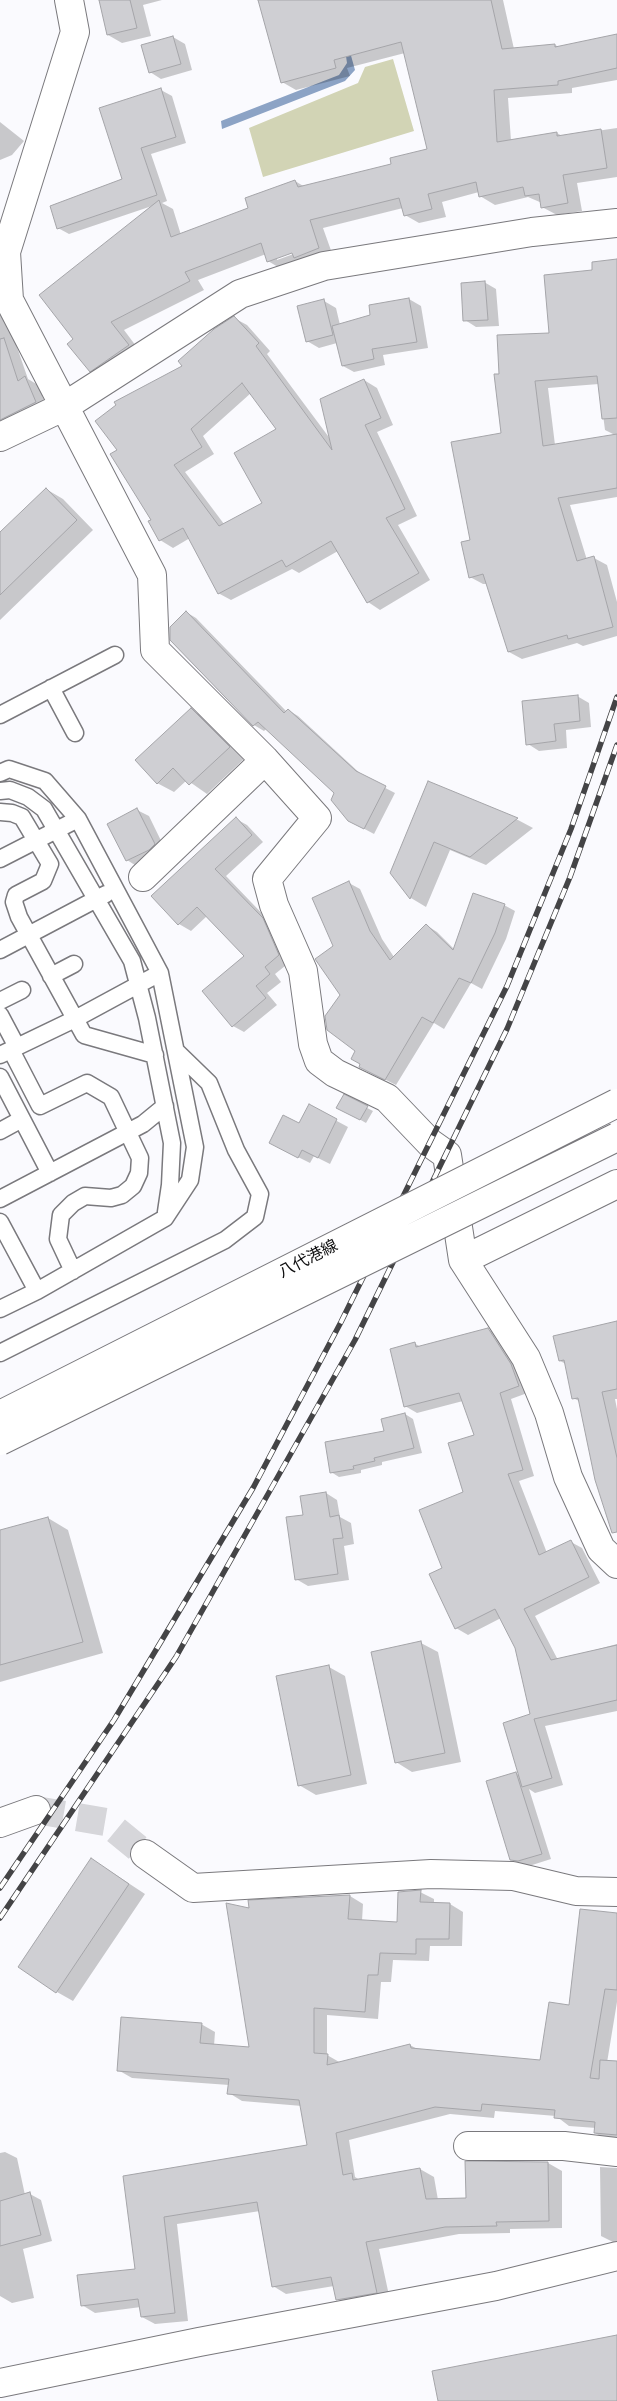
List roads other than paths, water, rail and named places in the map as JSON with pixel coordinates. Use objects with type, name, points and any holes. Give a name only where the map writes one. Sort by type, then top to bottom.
[{"type":"street","points":[[68,0],[75,32],[3,249],[8,300],[152,575],[155,650],[265,760],[318,818],[267,879],[274,905],[303,971],[313,1044],[319,1061],[335,1073],[387,1098],[430,1143],[447,1154],[463,1260],[526,1358],[549,1413],[568,1477],[602,1549],[617,1564]]},
{"type":"street","points":[[0,437],[64,406],[240,294],[324,266],[532,232],[617,223]]},
{"type":"street","points":[[143,877],[265,760]]},
{"type":"street","name":"八代港線","points":[[0,1415],[617,1103]]},
{"type":"street","name":"八代港線","points":[[0,1440],[617,1136]]},
{"type":"street","points":[[463,1260],[617,1184]]},
{"type":"street","points":[[0,1823],[36,1810]]},
{"type":"street","points":[[145,1854],[193,1888],[431,1874],[513,1876],[576,1891],[617,1892]]},
{"type":"street","points":[[468,2146],[564,2146],[617,2152]]},
{"type":"street","points":[[0,2382],[208,2340],[496,2286],[617,2256]]},
{"type":"lane","points":[[0,715],[115,655]]},
{"type":"lane","points":[[51,688],[75,733]]},
{"type":"lane","points":[[0,773],[9,769],[45,781],[78,818],[114,890],[160,973],[195,1147],[190,1180],[165,1218],[37,1291],[0,1309]]},
{"type":"lane","points":[[0,791],[10,790],[28,797],[44,809],[132,961],[155,1055],[172,1143],[170,1186],[165,1218]]},
{"type":"lane","points":[[0,812],[12,812],[22,818],[50,864],[48,874],[43,881],[16,895],[14,902],[29,935],[84,1035],[155,1055]]},
{"type":"lane","points":[[0,859],[78,818]]},
{"type":"lane","points":[[0,950],[114,890]]},
{"type":"lane","points":[[51,976],[74,964]]},
{"type":"lane","points":[[9,1051],[75,1019],[160,973]]},
{"type":"lane","points":[[0,1001],[22,990]]},
{"type":"lane","points":[[0,1015],[9,1051],[40,1106],[87,1083],[111,1097],[140,1158],[139,1173],[133,1186],[122,1195],[111,1198],[85,1196],[73,1203],[61,1215],[58,1239],[73,1271]]},
{"type":"lane","points":[[0,1353],[225,1240],[255,1217],[260,1194],[236,1150],[209,1083],[176,1051]]},
{"type":"lane","points":[[0,1077],[50,1173]]},
{"type":"lane","points":[[0,1199],[143,1124],[165,1106]]},
{"type":"lane","points":[[0,1131],[22,1119]]},
{"type":"lane","points":[[0,1222],[37,1291]]},
{"type":"water","points":[[347,41],[355,70],[345,81],[222,129],[221,121],[339,75],[347,63],[344,43]]},
{"type":"tunnel","points":[[36,1810],[106,1822],[145,1854]]},
{"type":"railway","points":[[0,1888],[114,1720],[253,1488],[341,1322],[507,986],[571,829],[617,697]]},
{"type":"railway","points":[[0,1918],[176,1657],[355,1340],[507,1029],[570,877],[617,745]]}]
